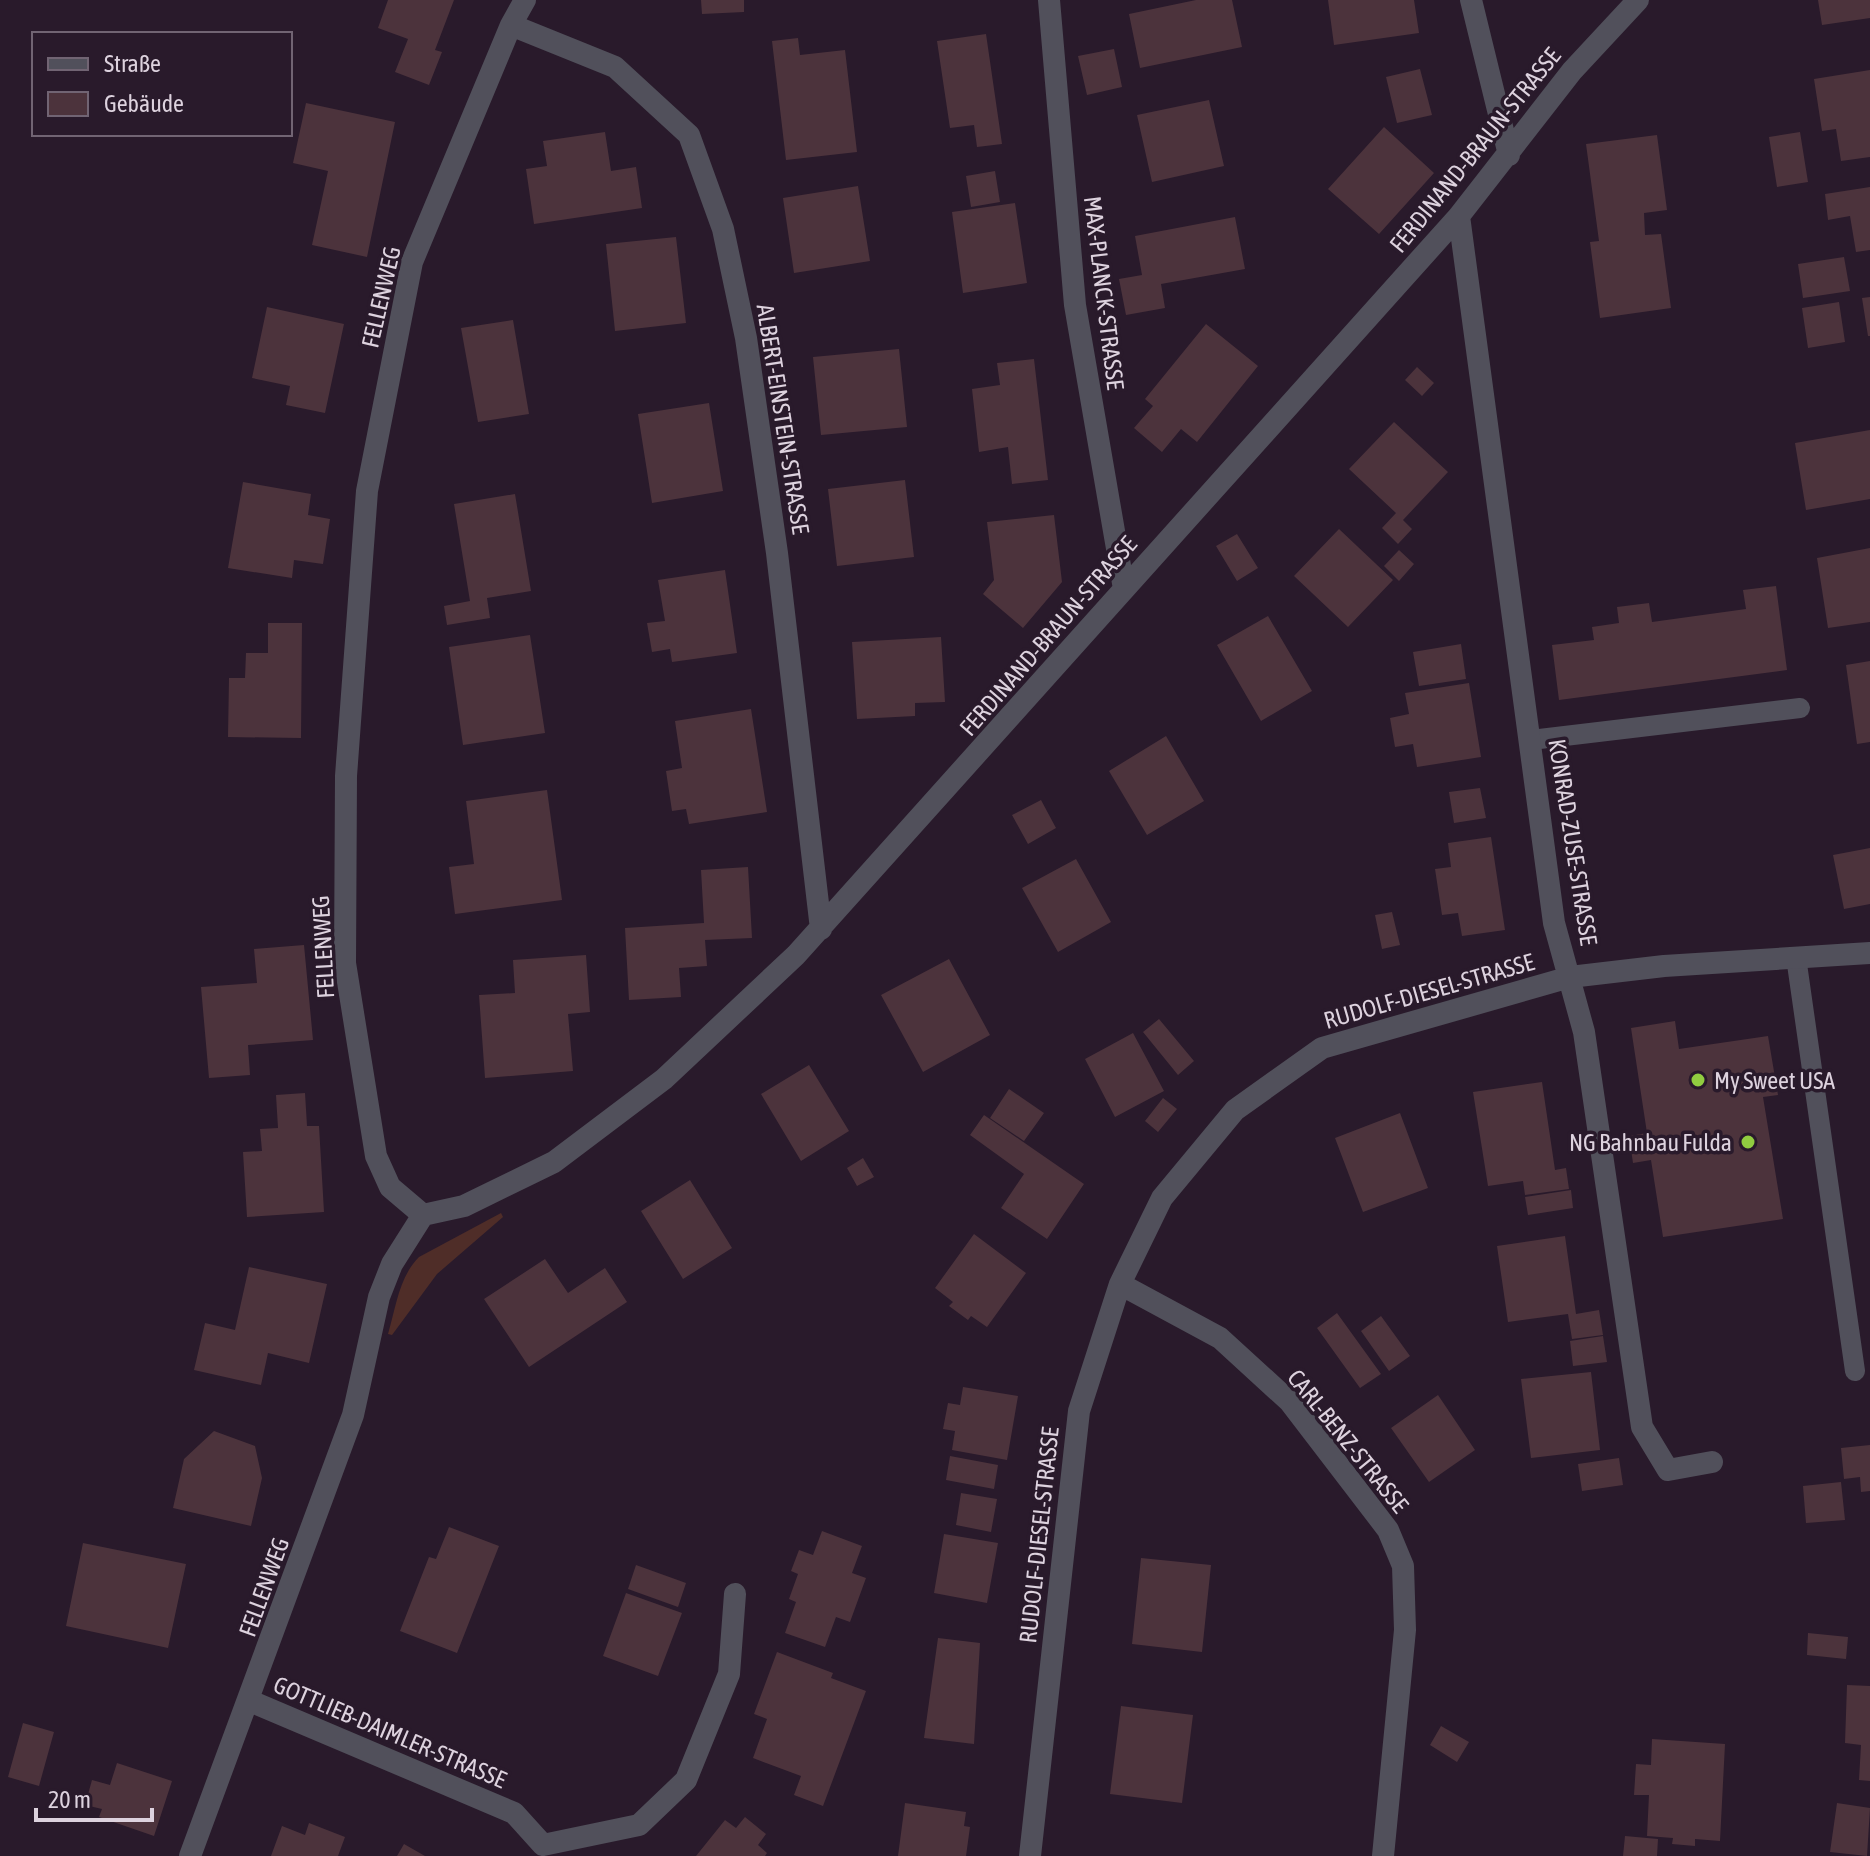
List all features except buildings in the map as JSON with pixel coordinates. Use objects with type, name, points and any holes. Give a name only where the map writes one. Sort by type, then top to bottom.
[{"type":"street","name":"FELLENWEG","points":[[190,1856],[250,1701],[353,1415],[379,1297],[392,1264],[423,1215],[390,1187],[376,1156],[345,963],[346,776],[363,538],[367,491],[412,262],[511,25],[525,0]]},
{"type":"street","name":"MAX-PLANCK-STRASSE","points":[[1049,0],[1075,305],[1124,589]]},
{"type":"street","points":[[1471,0],[1509,155]]},
{"type":"street","name":"FERDINAND-BRAUN-STRASSE","points":[[423,1215],[464,1206],[515,1184],[608,1124],[731,1020],[821,929],[1459,216],[1572,71],[1638,0]]},
{"type":"street","name":"ALBERT-EINSTEIN-STRASSE","points":[[511,25],[615,67],[689,135],[723,229],[746,338],[777,553],[821,929]]},
{"type":"street","name":"KONRAD-ZUSE-STRASSE","points":[[1459,216],[1554,923],[1584,1032],[1642,1427],[1668,1470],[1712,1462]]},
{"type":"street","name":"RUDOLF-DIESEL-STRASSE","points":[[1030,1856],[1079,1411],[1120,1284],[1162,1198],[1235,1110],[1322,1048],[1570,977],[1870,953]]},
{"type":"street","name":"CARL-BENZ-STRASSE","points":[[1120,1284],[1220,1338],[1290,1402],[1388,1530],[1403,1566],[1405,1630],[1385,1854]]},
{"type":"street","name":"GOTTLIEB-DAIMLER-STRASSE","points":[[250,1701],[514,1813],[544,1851],[639,1825],[686,1780],[729,1674],[735,1594]]},
{"type":"lane","points":[[1531,740],[1800,708]]},
{"type":"lane","points":[[1796,957],[1855,1371]]},
{"type":"shaded area","points":[[501,1213],[503,1217],[437,1274],[392,1335],[388,1334],[403,1283],[419,1257]]},
{"type":"place","name":"My Sweet USA","points":[[1698,1080]]},
{"type":"place","name":"NG Bahnbau Fulda","points":[[1748,1142]]}]
